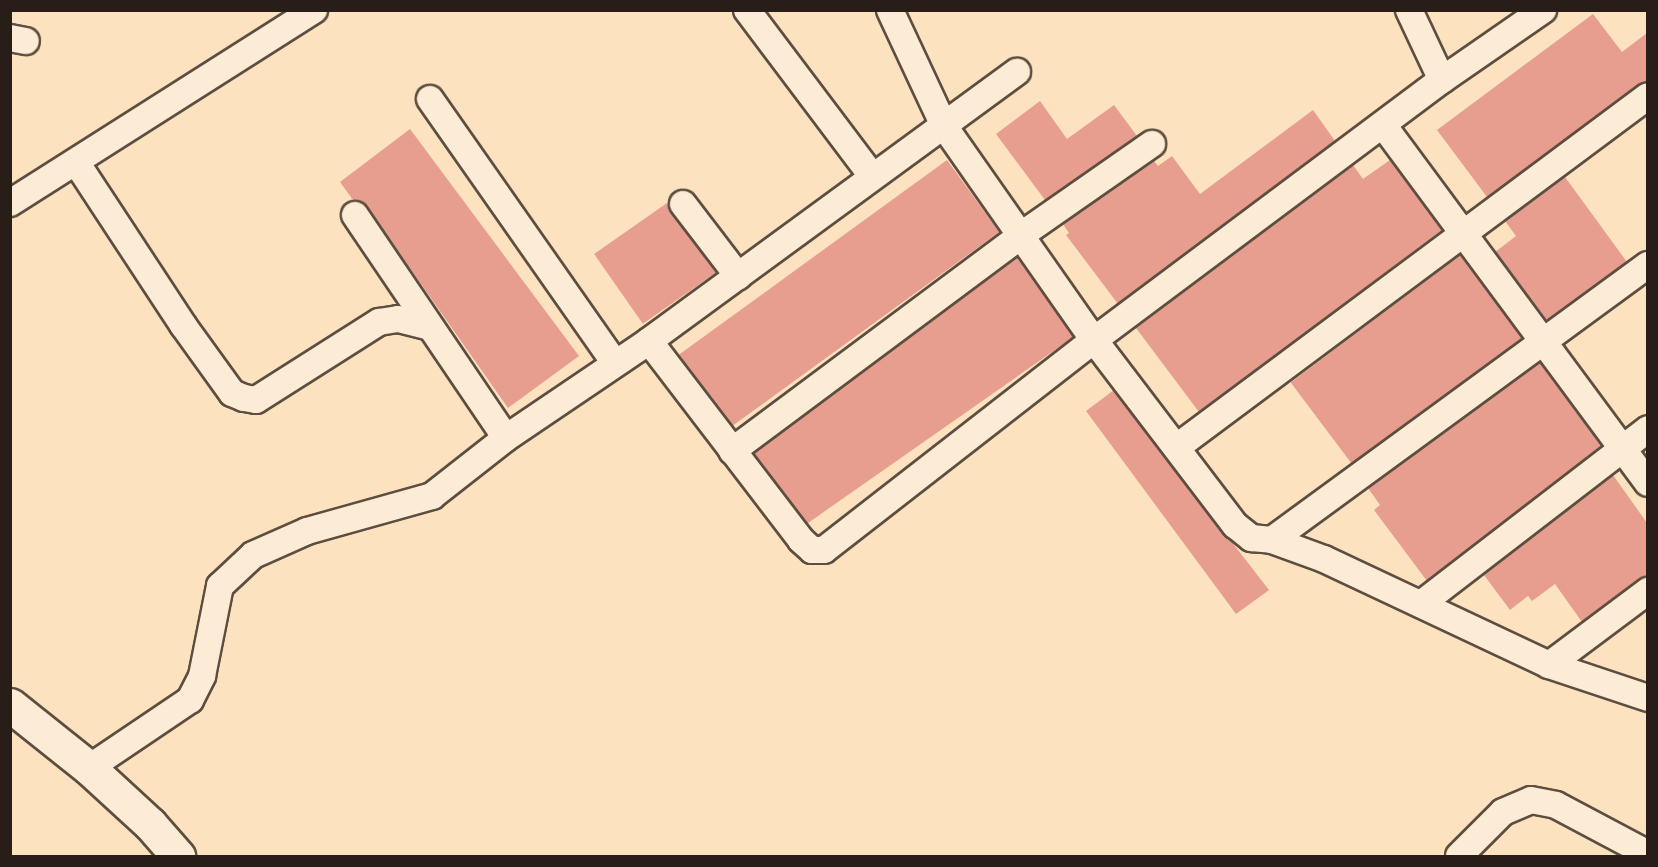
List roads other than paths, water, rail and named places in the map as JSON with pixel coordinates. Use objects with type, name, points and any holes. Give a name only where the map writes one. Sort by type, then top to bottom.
[{"type":"street","points":[[10,203],[76,162],[155,108],[314,10]]},
{"type":"street","points":[[747,10],[872,176]]},
{"type":"street","points":[[890,10],[944,126],[1094,340],[1235,525],[1251,538],[1272,540],[1420,604],[1549,665],[1647,698]]},
{"type":"street","points":[[1409,10],[1442,80]]},
{"type":"street","points":[[649,341],[801,540],[812,550],[824,550],[1094,340],[1442,80],[1543,10]]},
{"type":"street","points":[[89,768],[189,700],[202,676],[220,586],[253,555],[307,531],[432,496],[506,438],[649,341],[1017,72]]},
{"type":"street","points":[[1177,447],[1647,96]]},
{"type":"street","points":[[430,99],[615,363]]},
{"type":"street","points":[[1383,126],[1647,483]]},
{"type":"street","points":[[732,451],[1020,236],[1152,144]]},
{"type":"street","points":[[76,162],[183,325],[232,393],[256,400],[379,322],[398,319],[430,327]]},
{"type":"street","points":[[683,204],[738,276]]},
{"type":"street","points":[[355,215],[506,438]]},
{"type":"street","points":[[1272,540],[1647,265]]},
{"type":"street","points":[[1420,604],[1647,429]]},
{"type":"street","points":[[1549,665],[1647,591]]},
{"type":"street","points":[[10,705],[89,768],[150,824],[178,856]]},
{"type":"street","points":[[1460,856],[1503,812],[1531,800],[1556,805],[1647,854]]}]
